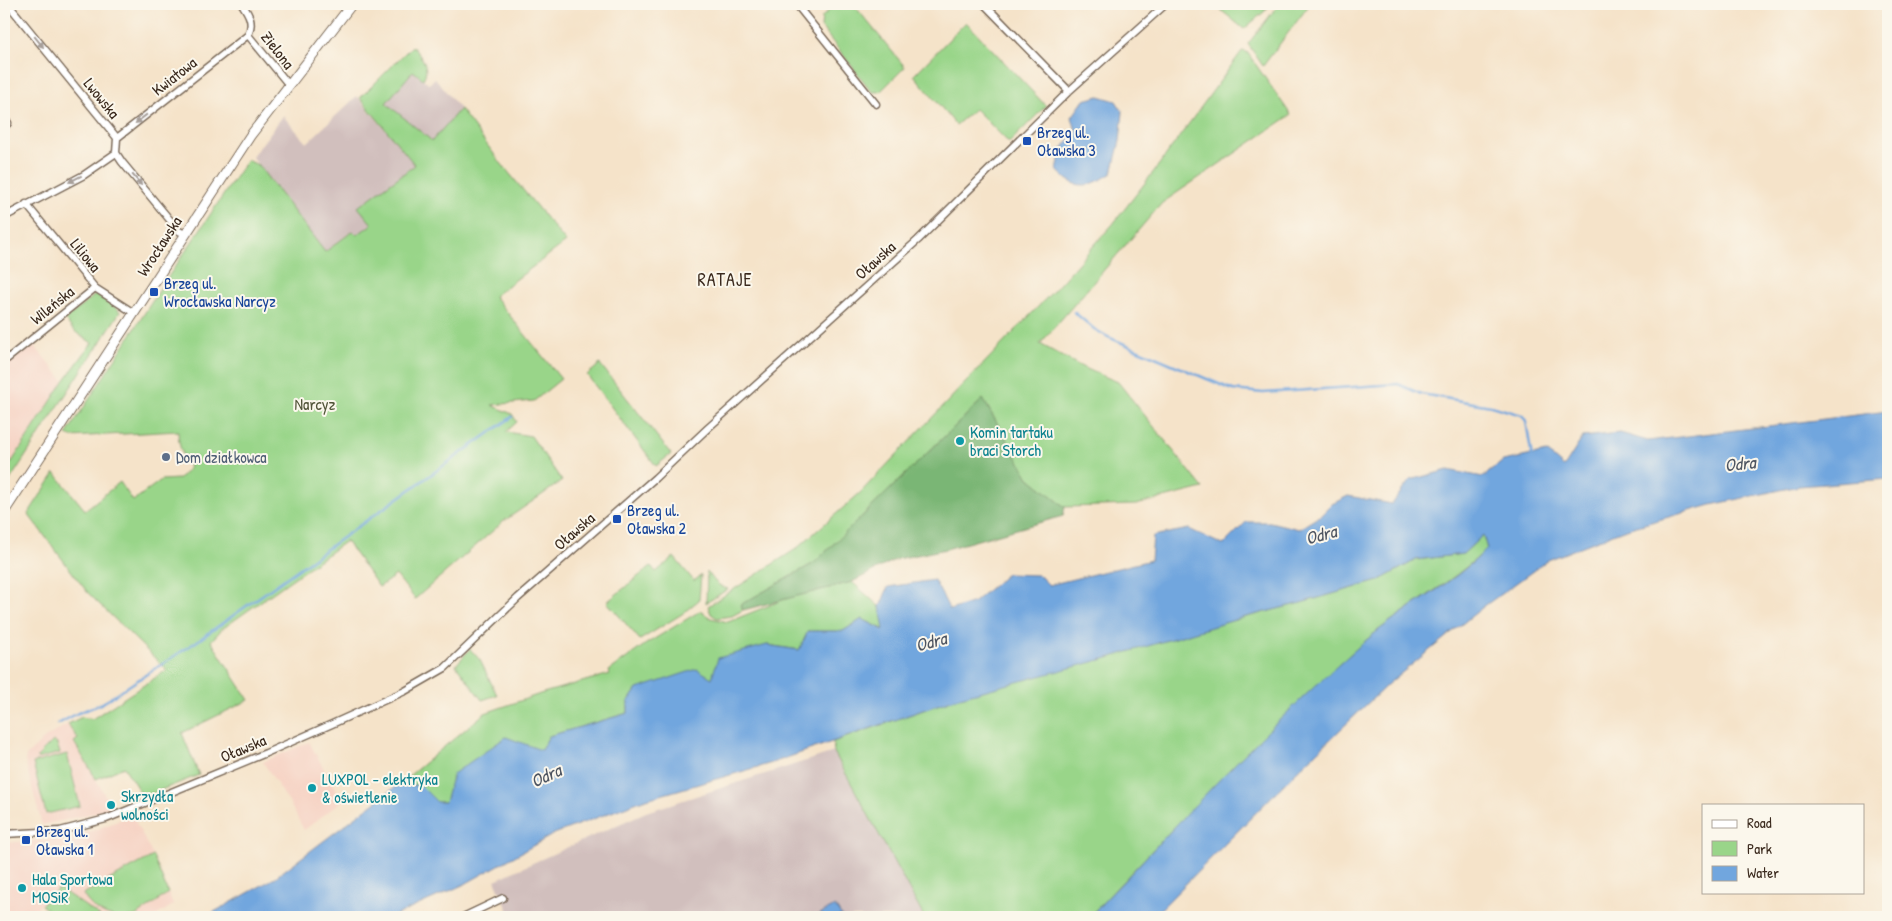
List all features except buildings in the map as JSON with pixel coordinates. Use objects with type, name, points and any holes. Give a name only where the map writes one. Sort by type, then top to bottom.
[{"type":"street","name":"Lwowska","points":[[8,4],[117,138],[116,153]]},
{"type":"street","name":"Zielona","points":[[242,4],[250,18],[251,24],[248,35],[289,86]]},
{"type":"street","name":"Wrocławska","points":[[4,512],[250,136],[352,4]]},
{"type":"street","points":[[796,4],[876,104]]},
{"type":"street","points":[[984,4],[1069,91]]},
{"type":"street","name":"Oławska","points":[[4,834],[60,831],[106,819],[258,757],[405,691],[446,668],[518,598],[655,478],[708,428],[918,240],[1069,91],[1166,4]]},
{"type":"street","name":"Kwiatowa","points":[[117,138],[248,35]]},
{"type":"street","points":[[4,217],[84,174],[116,153],[179,231],[185,234]]},
{"type":"street","name":"Liliowa","points":[[26,204],[95,288],[134,313]]},
{"type":"street","name":"Wileńska","points":[[4,354],[7,359],[95,288]]},
{"type":"street","points":[[463,917],[503,898]]},
{"type":"shaded area","points":[[413,71],[429,84],[435,78],[460,109],[432,141],[386,103]]},
{"type":"shaded area","points":[[357,96],[415,165],[358,207],[372,223],[357,236],[352,231],[325,252],[252,157],[283,116],[307,143]]},
{"type":"shaded area","points":[[32,343],[64,381],[4,474],[4,365]]},
{"type":"shaded area","points":[[68,724],[78,739],[74,742],[113,809],[42,825],[25,761],[26,756],[45,738]]},
{"type":"shaded area","points":[[309,742],[342,801],[304,830],[263,762]]},
{"type":"shaded area","points":[[834,752],[924,917],[522,917],[519,913],[510,914],[495,880],[646,812]]},
{"type":"shaded area","points":[[132,815],[153,856],[173,905],[154,917],[55,917],[40,905],[29,917],[4,917],[4,843],[69,838]]},
{"type":"green space","points":[[836,4],[853,4],[905,67],[880,92],[872,92],[821,27],[822,17]]},
{"type":"green space","points":[[1218,4],[1270,4],[1264,12],[1244,29],[1222,11]]},
{"type":"green space","points":[[1279,4],[1310,4],[1263,66],[1248,44]]},
{"type":"green space","points":[[966,22],[1046,106],[1009,143],[975,109],[956,125],[914,75]]},
{"type":"green space","name":"Narcyz","points":[[412,46],[425,65],[426,70],[423,79],[413,71],[386,103],[432,141],[460,109],[500,162],[566,242],[494,296],[561,379],[534,401],[492,405],[512,414],[517,422],[506,432],[531,436],[562,481],[504,521],[415,599],[396,575],[379,587],[346,541],[222,629],[211,641],[249,700],[182,733],[199,775],[143,797],[124,767],[96,779],[74,742],[78,739],[68,724],[82,717],[92,719],[167,670],[88,593],[28,514],[55,473],[85,510],[120,482],[133,501],[161,480],[179,479],[190,467],[181,450],[178,431],[71,437],[66,435],[164,283],[247,160],[258,165],[325,252],[353,231],[357,235],[372,224],[358,207],[415,165],[360,98]]},
{"type":"green space","points":[[1242,51],[1247,52],[1291,115],[1162,203],[1040,344],[1082,367],[1118,382],[1203,488],[1136,505],[1065,507],[1029,478],[983,399],[814,563],[740,605],[743,610],[732,616],[717,618],[711,614],[708,606],[796,549],[860,493],[1056,288],[1113,224]]},
{"type":"green space","points":[[96,294],[120,312],[4,489],[4,474],[64,381],[92,343],[74,331],[65,320]]},
{"type":"green space","points":[[600,364],[671,454],[656,466],[587,375]]},
{"type":"green space","points":[[983,399],[1029,478],[1065,507],[1063,516],[946,549],[897,559],[852,582],[743,610],[740,605],[814,563]]},
{"type":"green space","points":[[1483,535],[1487,549],[1458,574],[1394,618],[1328,675],[1224,776],[1089,917],[924,917],[834,752],[833,742],[960,697],[1378,581],[1416,560],[1463,554]]},
{"type":"green space","points":[[674,557],[694,581],[701,575],[699,600],[682,614],[640,640],[607,602],[651,566],[656,572]]},
{"type":"green space","points":[[707,571],[718,584],[728,589],[706,603]]},
{"type":"green space","points":[[852,582],[880,607],[885,630],[862,619],[843,631],[808,631],[800,650],[767,645],[712,678],[637,689],[628,702],[628,713],[549,736],[541,751],[445,802],[437,802],[420,785],[398,785],[485,713],[543,693],[610,674],[609,671],[646,644],[700,611],[711,618],[728,622],[785,599]]},
{"type":"green space","points":[[470,649],[480,660],[497,695],[482,700],[456,665]]},
{"type":"green space","points":[[53,741],[57,744],[60,753],[37,759],[37,757]]},
{"type":"green space","points":[[67,754],[80,806],[46,814],[33,763]]},
{"type":"green space","points":[[153,856],[168,893],[136,916],[125,918],[110,916],[97,910],[83,894]]},
{"type":"green space","points":[[59,888],[101,917],[57,917],[41,905]]},
{"type":"water","points":[[1099,96],[1116,101],[1123,112],[1120,141],[1112,173],[1097,182],[1083,185],[1077,184],[1071,182],[1057,170],[1061,150],[1076,131],[1072,117],[1084,100]]},
{"type":"water","name":"Odra","points":[[1888,411],[1888,479],[1799,486],[1711,505],[1623,530],[1548,560],[1483,607],[1388,684],[1294,774],[1153,917],[1089,917],[1222,777],[1327,675],[1379,630],[1443,586],[1487,549],[1483,535],[1463,554],[1416,560],[1378,581],[1238,619],[1108,658],[960,697],[772,763],[643,800],[554,834],[465,884],[392,917],[205,917],[273,879],[398,785],[420,785],[437,802],[445,802],[453,774],[506,737],[541,750],[549,736],[628,713],[628,702],[637,689],[697,669],[712,678],[718,658],[767,645],[799,650],[808,631],[843,631],[862,619],[884,630],[880,607],[888,587],[934,580],[950,610],[974,602],[1007,574],[1039,575],[1049,585],[1151,560],[1153,536],[1189,529],[1223,545],[1246,522],[1270,522],[1299,529],[1321,515],[1332,504],[1348,496],[1392,504],[1410,480],[1448,470],[1483,477],[1503,461],[1547,452],[1564,467],[1583,437],[1620,433],[1648,441]]},
{"type":"water","points":[[835,906],[842,917],[814,917]]},
{"type":"waterway","points":[[1074,312],[1094,329],[1108,337],[1233,390],[1263,393],[1398,384],[1421,394],[1491,406],[1522,415],[1526,421],[1532,457]]},
{"type":"waterway","points":[[58,724],[78,713],[101,704],[196,642],[512,417]]},
{"type":"place","name":"Brzeg ul. Oławska 3","points":[[1027,141]]},
{"type":"place","name":"Brzeg ul. Wrocławska Narcyz","points":[[154,292]]},
{"type":"place","name":"Komin tartaku braci Storch","points":[[960,441]]},
{"type":"place","name":"Dom działkowca","points":[[166,457]]},
{"type":"place","name":"Brzeg ul. Oławska 2","points":[[617,519]]},
{"type":"place","name":"LUXPOL - elektryka & oświetlenie","points":[[312,788]]},
{"type":"place","name":"Skrzydła wolności","points":[[111,805]]},
{"type":"place","name":"Brzeg ul. Oławska 1","points":[[26,840]]},
{"type":"place","name":"Hala Sportowa MOSiR","points":[[22,888]]},
{"type":"district","name":"RATAJE","points":[[725,280]]}]
